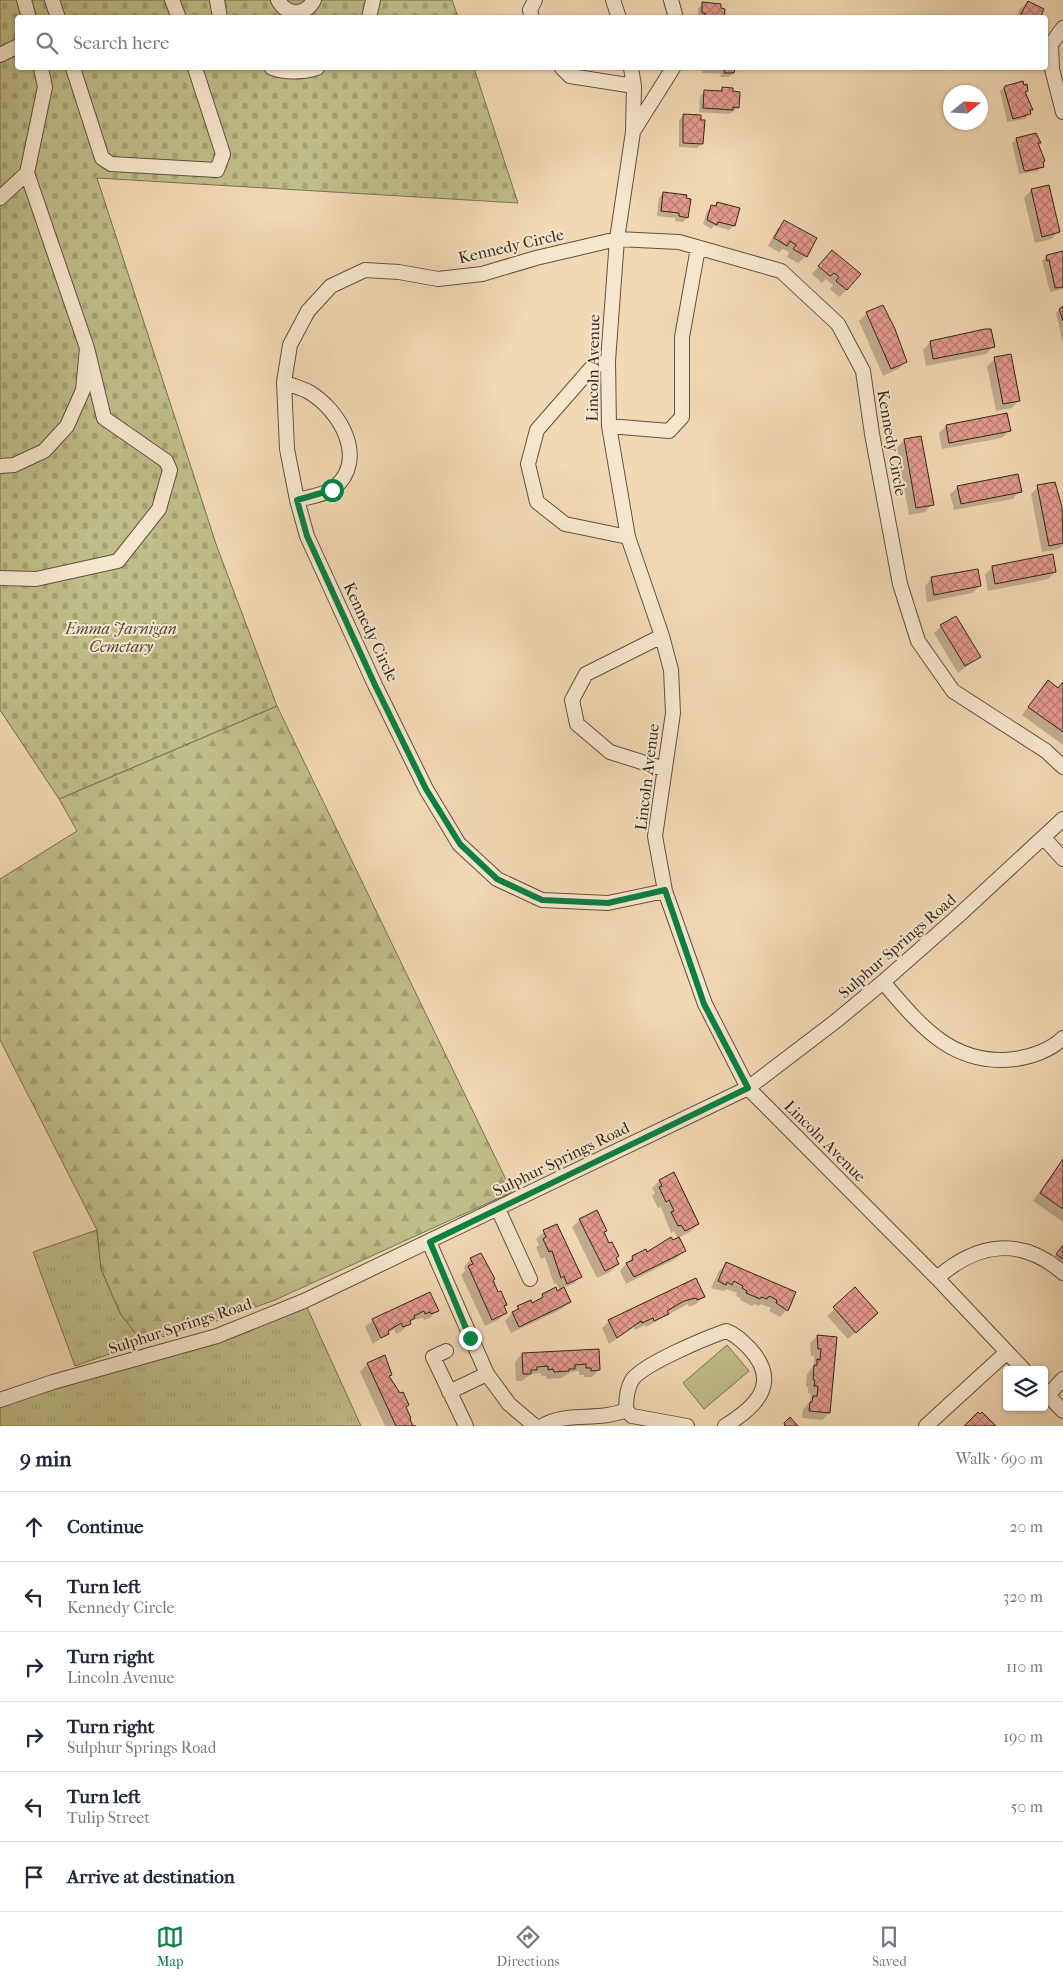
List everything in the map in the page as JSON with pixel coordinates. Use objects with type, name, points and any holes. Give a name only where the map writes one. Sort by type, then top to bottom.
[{"type":"street","points":[[24,0],[28,15]]},
{"type":"street","points":[[52,0],[57,15]]},
{"type":"street","points":[[172,0],[175,15]]},
{"type":"street","points":[[217,0],[220,15]]},
{"type":"street","points":[[278,0],[286,10],[299,12],[311,6],[314,0]]},
{"type":"street","points":[[370,15],[373,0]]},
{"type":"street","points":[[531,15],[530,10],[535,0]]},
{"type":"street","points":[[614,0],[618,15]]},
{"type":"street","points":[[671,0],[675,15]]},
{"type":"street","points":[[1063,28],[1050,44],[1052,69],[1063,112]]},
{"type":"street","points":[[0,55],[15,48]]},
{"type":"street","points":[[0,578],[36,579],[118,561],[159,509],[170,470],[166,461],[104,418],[87,348],[27,173],[44,86],[41,70]]},
{"type":"street","points":[[75,70],[102,158],[111,164],[217,170],[223,154],[196,70]]},
{"type":"street","points":[[280,70],[310,70]]},
{"type":"street","points":[[564,70],[570,76],[634,86]]},
{"type":"street","name":"Lincoln Avenue","points":[[631,70],[634,86],[633,132],[617,239],[608,361],[609,426],[628,537],[662,636],[671,670],[673,713],[656,836],[665,890],[704,1004],[748,1088],[937,1278],[1020,1366]]},
{"type":"street","points":[[633,132],[672,70]]},
{"type":"street","points":[[0,198],[27,173]]},
{"type":"street","name":"Kennedy Circle","points":[[665,890],[608,903],[542,900],[497,879],[460,844],[426,789],[375,685],[307,536],[297,500],[287,449],[284,382],[290,345],[308,310],[331,286],[365,270],[399,272],[438,279],[482,274],[536,258],[617,239],[679,242],[781,271],[838,324],[863,371],[872,434],[900,584],[918,641],[953,691],[1046,751],[1063,767]]},
{"type":"street","points":[[609,426],[669,431],[682,417],[682,337],[698,248]]},
{"type":"street","points":[[0,466],[14,465],[44,451],[67,426],[83,390],[87,348]]},
{"type":"street","points":[[608,361],[592,367],[536,430],[528,464],[537,502],[564,524],[628,537]]},
{"type":"street","points":[[284,382],[310,392],[335,416],[347,437],[351,461],[348,473],[332,490],[297,500]]},
{"type":"street","points":[[662,636],[586,674],[572,700],[577,724],[610,752],[664,769]]},
{"type":"street","name":"Sulphur Springs Road","points":[[0,1400],[53,1382],[217,1336],[328,1291],[748,1088],[836,1021],[882,982],[1063,819]]},
{"type":"street","points":[[1044,838],[1063,859]]},
{"type":"street","points":[[882,982],[922,1028],[941,1042],[972,1057],[1002,1061],[1024,1058],[1040,1053],[1063,1038]]},
{"type":"street","points":[[498,1209],[530,1279]]},
{"type":"street","points":[[430,1242],[487,1374],[509,1404],[535,1426]]},
{"type":"street","points":[[937,1278],[954,1263],[986,1250],[1011,1247],[1051,1262],[1063,1272]]},
{"type":"street","points":[[687,1426],[632,1416],[626,1410],[626,1397],[632,1380],[649,1365],[726,1331],[737,1337],[754,1354],[763,1368],[765,1378],[760,1394],[753,1404],[725,1426]]},
{"type":"street","points":[[446,1351],[433,1357],[466,1426]]},
{"type":"street","points":[[926,1426],[1007,1352]]},
{"type":"street","points":[[449,1392],[487,1374]]},
{"type":"street","points":[[1048,1391],[1063,1379]]},
{"type":"street","points":[[1048,1395],[1063,1411]]},
{"type":"street","points":[[542,1426],[562,1418],[616,1414],[626,1410]]},
{"type":"green space","name":"Emma Jarnigan Cemetary","points":[[0,0],[452,0],[457,15],[15,15],[15,70],[475,70],[518,203],[97,178],[217,547],[277,706],[59,799],[0,710]]},
{"type":"green space","points":[[277,706],[512,1192],[275,1300],[197,1328],[150,1340],[136,1334],[120,1313],[101,1269],[97,1230],[0,1040],[0,879],[77,831],[59,799]]},
{"type":"green space","points":[[97,1230],[101,1269],[120,1313],[136,1334],[150,1340],[75,1366],[33,1252]]},
{"type":"green space","points":[[304,1301],[361,1426],[0,1426],[0,1400]]},
{"type":"green space","points":[[727,1345],[749,1371],[704,1409],[683,1383]]},
{"type":"building","points":[[1028,1],[1044,9],[1041,15],[1021,15]]},
{"type":"building","points":[[702,2],[721,4],[721,8],[725,9],[724,15],[705,15],[705,13],[702,13]]},
{"type":"building","points":[[725,70],[735,70],[734,73],[724,73]]},
{"type":"building","points":[[1023,81],[1024,85],[1027,84],[1028,91],[1025,92],[1033,110],[1030,110],[1031,114],[1013,119],[1004,88],[1005,86]]},
{"type":"building","points":[[722,87],[733,88],[733,91],[740,92],[739,108],[733,107],[733,110],[703,108],[704,90],[722,91]]},
{"type":"building","points":[[683,114],[701,115],[701,120],[705,120],[703,144],[683,143]]},
{"type":"building","points":[[1036,133],[1041,143],[1038,143],[1045,161],[1043,162],[1044,167],[1026,171],[1024,170],[1016,138]]},
{"type":"building","points":[[1049,185],[1060,232],[1042,237],[1031,189]]},
{"type":"building","points":[[663,192],[687,195],[686,198],[691,199],[688,218],[679,216],[679,213],[661,211]]},
{"type":"building","points":[[717,202],[740,208],[735,226],[718,222],[717,225],[707,220],[711,205],[716,206]]},
{"type":"building","points":[[784,220],[817,238],[807,257],[793,249],[796,245],[790,241],[787,246],[774,238]]},
{"type":"building","points":[[832,250],[861,274],[847,290],[836,281],[839,277],[834,273],[830,276],[818,266]]},
{"type":"building","points":[[1063,251],[1063,287],[1055,288],[1049,260],[1047,261],[1046,257],[1047,255]]},
{"type":"building","points":[[883,305],[895,329],[907,362],[891,369],[866,312]]},
{"type":"building","points":[[1063,306],[1063,321],[1059,309]]},
{"type":"building","points":[[991,329],[995,347],[933,359],[930,341]]},
{"type":"building","points":[[1011,354],[1020,401],[1003,404],[994,357]]},
{"type":"building","points":[[1007,413],[1011,431],[949,443],[946,425]]},
{"type":"building","points":[[921,436],[934,505],[916,508],[904,439]]},
{"type":"building","points":[[1018,474],[1022,492],[961,504],[957,486]]},
{"type":"building","points":[[1055,482],[1062,507],[1063,543],[1049,546],[1037,485]]},
{"type":"building","points":[[1053,554],[1056,572],[995,584],[992,566]]},
{"type":"building","points":[[978,569],[981,586],[934,595],[931,577]]},
{"type":"building","points":[[956,616],[981,657],[965,666],[940,625]]},
{"type":"building","points":[[1048,680],[1058,688],[1063,682],[1063,732],[1028,707]]},
{"type":"building","points":[[1063,1159],[1063,1209],[1040,1193]]},
{"type":"building","points":[[674,1172],[699,1224],[685,1231],[681,1225],[678,1226],[671,1212],[674,1211],[669,1200],[666,1202],[659,1187],[662,1186],[659,1180]]},
{"type":"building","points":[[597,1210],[607,1231],[604,1232],[609,1243],[612,1242],[619,1256],[616,1258],[619,1264],[605,1271],[579,1219]]},
{"type":"building","points":[[557,1224],[582,1277],[567,1284],[564,1276],[561,1278],[552,1251],[549,1252],[543,1239],[546,1237],[543,1230]]},
{"type":"building","points":[[671,1237],[673,1240],[679,1237],[686,1251],[634,1277],[626,1263],[633,1260],[632,1256],[646,1249],[647,1252]]},
{"type":"building","points":[[1063,1245],[1063,1259],[1056,1254]]},
{"type":"building","points":[[481,1253],[495,1279],[493,1280],[498,1292],[501,1291],[507,1305],[504,1306],[507,1313],[492,1320],[468,1266],[473,1264],[470,1258]]},
{"type":"building","points":[[726,1262],[796,1292],[788,1311],[776,1303],[777,1300],[769,1296],[767,1299],[761,1297],[760,1299],[746,1293],[747,1291],[742,1288],[743,1286],[734,1281],[732,1285],[727,1282],[726,1285],[718,1281]]},
{"type":"building","points":[[696,1278],[705,1297],[684,1301],[667,1311],[669,1314],[654,1321],[653,1318],[642,1323],[641,1321],[617,1338],[608,1320]]},
{"type":"building","points":[[556,1287],[557,1291],[564,1287],[571,1302],[519,1327],[512,1312],[519,1309],[517,1306],[531,1300],[532,1303],[543,1297],[542,1294]]},
{"type":"building","points":[[855,1287],[878,1313],[856,1333],[833,1307]]},
{"type":"building","points":[[430,1292],[439,1311],[425,1314],[424,1311],[414,1316],[415,1318],[410,1321],[411,1324],[403,1327],[401,1323],[388,1331],[389,1334],[381,1338],[372,1319]]},
{"type":"building","points":[[817,1335],[837,1337],[830,1413],[809,1411],[813,1396],[817,1396],[818,1386],[814,1386],[815,1380],[813,1380],[814,1365],[817,1365],[817,1359],[820,1360],[821,1349],[818,1349]]},
{"type":"building","points":[[599,1349],[600,1370],[591,1371],[591,1368],[586,1368],[586,1364],[575,1365],[575,1369],[569,1369],[569,1371],[554,1372],[553,1369],[548,1370],[548,1366],[537,1367],[537,1370],[531,1370],[531,1374],[523,1374],[522,1353]]},
{"type":"building","points":[[385,1355],[392,1375],[389,1376],[400,1393],[403,1392],[409,1405],[406,1407],[413,1426],[396,1426],[367,1363]]},
{"type":"building","points":[[978,1412],[980,1414],[982,1412],[996,1426],[964,1426]]},
{"type":"building","points":[[790,1417],[798,1426],[785,1426],[784,1423]]},
{"type":"route","points":[[332,490],[297,500],[307,536],[375,685],[426,789],[460,844],[497,879],[542,900],[608,903],[665,890],[704,1004],[748,1088],[430,1242],[470,1338]]}]
